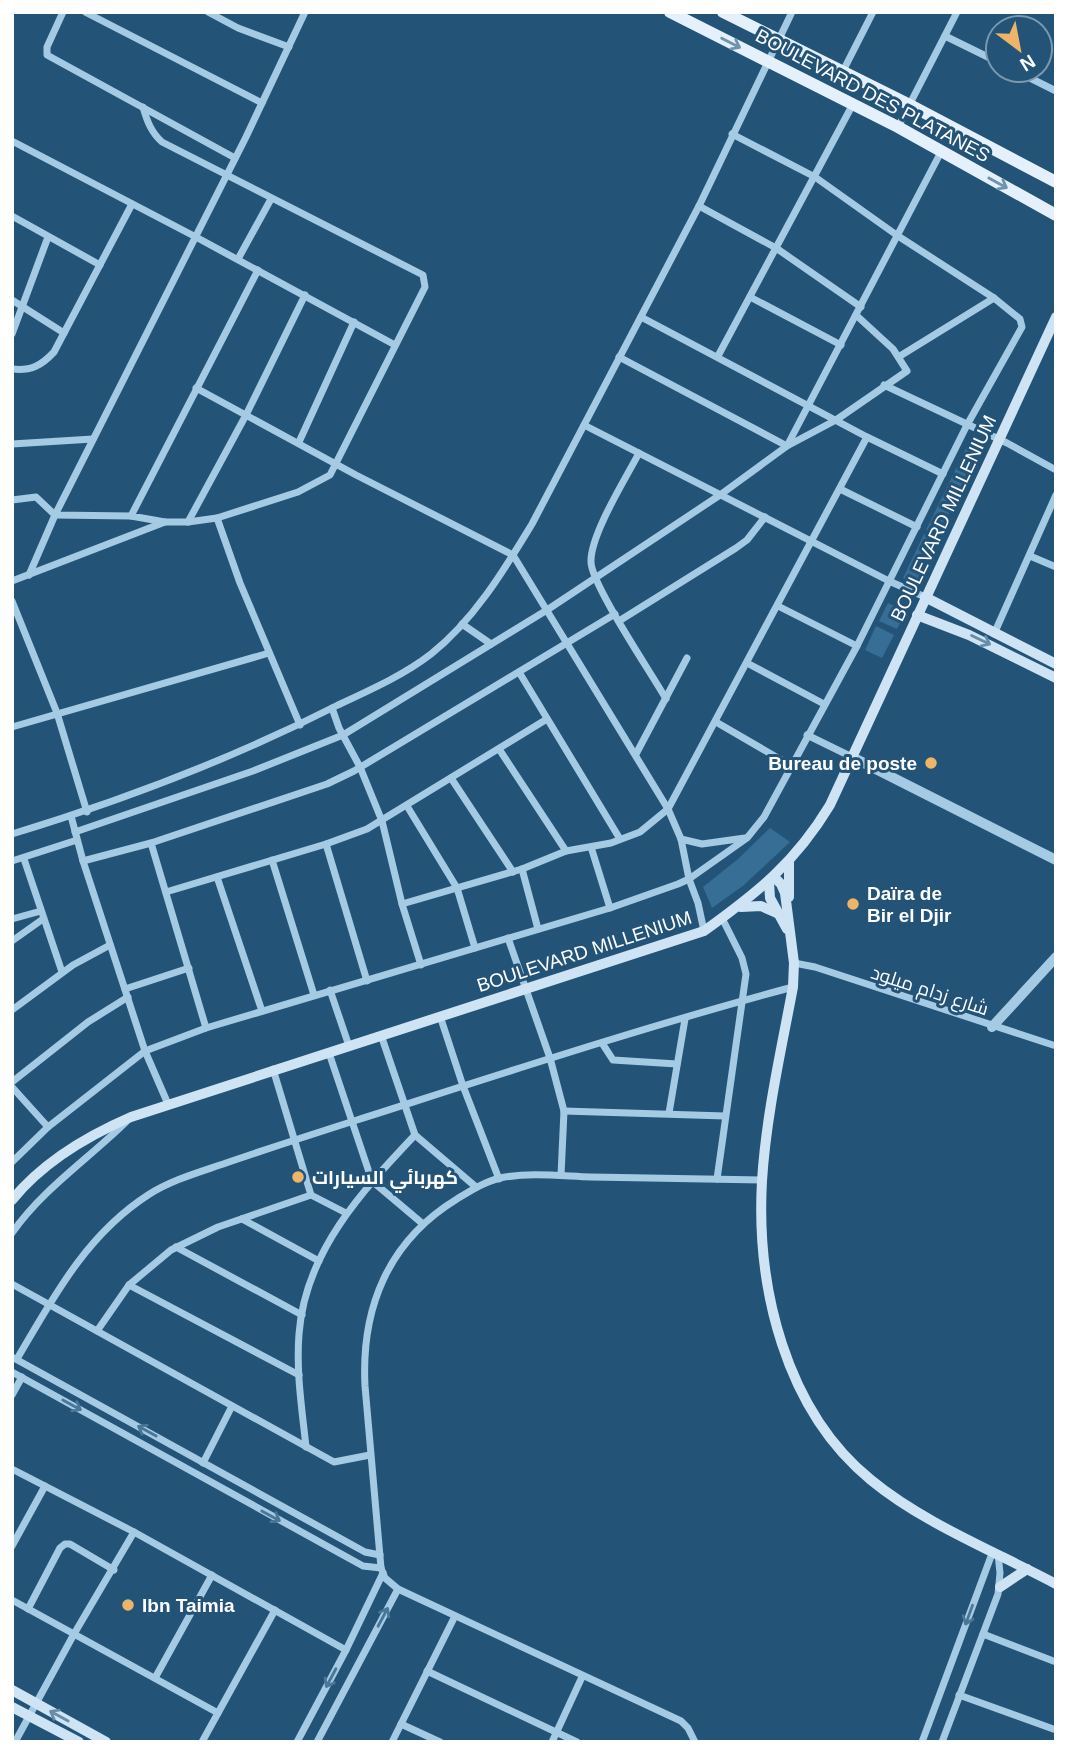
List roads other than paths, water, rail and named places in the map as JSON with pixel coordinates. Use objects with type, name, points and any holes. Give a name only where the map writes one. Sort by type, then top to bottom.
[{"type":"main road","name":"BOULEVARD DES PLATANES","points":[[670,12],[898,127],[1056,215]]},
{"type":"main road","name":"BOULEVARD DES PLATANES","points":[[723,12],[908,104],[1056,182]]},
{"type":"main road","name":"BOULEVARD MILLENIUM","points":[[12,1200],[63,1154],[92,1134],[131,1117],[704,931],[772,880],[814,833],[830,805],[1056,317]]},
{"type":"main road","points":[[925,597],[1056,664]]},
{"type":"main road","points":[[918,615],[969,635],[1056,678]]},
{"type":"main road","points":[[783,912],[789,863]]},
{"type":"main road","points":[[772,880],[784,888],[783,912],[790,934],[794,963],[793,986],[767,1133],[762,1180],[763,1241],[777,1326],[789,1364],[811,1410],[847,1458],[870,1479],[920,1513],[1056,1584]]},
{"type":"main road","points":[[735,909],[761,906],[783,912]]},
{"type":"main road","points":[[1000,1587],[1027,1569]]},
{"type":"main road","points":[[12,1690],[106,1742]]},
{"type":"main road","points":[[12,1707],[79,1742]]},
{"type":"street","points":[[63,12],[47,47],[47,54],[235,158]]},
{"type":"street","points":[[85,12],[262,103]]},
{"type":"street","points":[[208,12],[289,47]]},
{"type":"street","points":[[29,575],[55,515],[235,158],[305,12]]},
{"type":"street","points":[[12,834],[86,811],[201,768],[300,725],[403,672],[432,653],[462,624],[502,573],[584,425],[699,205],[792,12]]},
{"type":"street","points":[[843,71],[873,12]]},
{"type":"street","points":[[898,127],[957,12]]},
{"type":"street","points":[[945,36],[984,55]]},
{"type":"street","points":[[718,356],[853,104]]},
{"type":"street","points":[[12,500],[36,497],[55,515],[131,516],[165,522],[188,522],[217,518],[298,492],[330,475],[425,287],[423,275],[162,142],[154,135],[143,107]]},
{"type":"street","points":[[12,1163],[48,1128],[145,1051],[206,1028],[610,908],[689,879],[747,838],[772,803],[790,765],[857,646],[967,425],[1022,327],[1020,319],[994,298],[898,236],[815,177],[733,134]]},
{"type":"street","points":[[12,141],[395,345]]},
{"type":"street","points":[[787,446],[942,152]]},
{"type":"street","points":[[238,259],[271,199]]},
{"type":"street","points":[[12,369],[33,369],[54,352],[132,204]]},
{"type":"street","points":[[12,861],[24,859],[76,836],[343,735],[547,610],[720,495],[787,446],[836,420],[907,370],[900,356],[858,311],[776,248],[699,205]]},
{"type":"street","points":[[12,216],[100,265]]},
{"type":"street","points":[[12,334],[48,237]]},
{"type":"street","points":[[131,516],[258,270]]},
{"type":"street","points":[[188,522],[246,415],[305,295]]},
{"type":"street","points":[[750,297],[841,345]]},
{"type":"street","points":[[900,356],[994,298]]},
{"type":"street","points":[[12,300],[64,333]]},
{"type":"street","points":[[640,317],[867,437],[943,474]]},
{"type":"street","points":[[299,443],[355,322]]},
{"type":"street","points":[[619,357],[787,446]]},
{"type":"street","points":[[884,385],[999,439],[1056,470]]},
{"type":"street","points":[[196,388],[513,555],[668,809],[681,839],[704,931]]},
{"type":"street","points":[[584,425],[925,597]]},
{"type":"street","points":[[402,904],[513,872],[566,851],[591,847],[640,832],[668,809],[867,437]]},
{"type":"street","points":[[12,444],[93,439]]},
{"type":"street","points":[[639,453],[595,542],[590,564],[595,578],[666,699]]},
{"type":"street","points":[[840,489],[917,527]]},
{"type":"street","points":[[994,634],[1056,495]]},
{"type":"street","points":[[83,861],[151,843],[327,783],[360,767],[567,643],[736,548],[747,540],[765,517]]},
{"type":"street","points":[[217,518],[236,573],[300,725]]},
{"type":"street","points":[[12,581],[165,522]]},
{"type":"street","points":[[1030,556],[1056,567]]},
{"type":"street","points":[[12,601],[57,713],[86,811]]},
{"type":"street","points":[[778,606],[857,646]]},
{"type":"street","points":[[462,624],[491,644]]},
{"type":"street","points":[[12,727],[270,653]]},
{"type":"street","points":[[636,754],[687,658]]},
{"type":"street","points":[[747,663],[824,704]]},
{"type":"street","points":[[519,672],[620,839]]},
{"type":"street","points":[[332,708],[382,821],[402,904],[421,965]]},
{"type":"street","points":[[166,892],[326,844],[382,821],[547,719]]},
{"type":"street","points":[[716,722],[790,765]]},
{"type":"street","points":[[807,735],[1056,860]]},
{"type":"street","points":[[499,749],[566,851]]},
{"type":"street","points":[[451,778],[513,872]]},
{"type":"street","points":[[407,806],[457,888],[475,948]]},
{"type":"street","points":[[71,816],[145,1051],[168,1104]]},
{"type":"street","points":[[681,839],[702,844],[747,838]]},
{"type":"street","points":[[151,843],[206,1028]]},
{"type":"street","points":[[326,844],[368,981]]},
{"type":"street","points":[[591,847],[610,908]]},
{"type":"street","points":[[24,859],[62,972]]},
{"type":"street","points":[[272,860],[314,995]]},
{"type":"street","points":[[522,869],[538,929]]},
{"type":"street","points":[[217,877],[262,1011]]},
{"type":"street","points":[[12,919],[42,915]]},
{"type":"street","points":[[12,941],[42,915]]},
{"type":"street","points":[[717,1179],[746,974],[722,918]]},
{"type":"street","points":[[508,938],[550,1058],[564,1111],[561,1175]]},
{"type":"street","points":[[12,1010],[62,972],[110,945]]},
{"type":"street","points":[[992,1027],[1056,957]]},
{"type":"street","name":"شارع زدام ميلود","points":[[794,963],[815,967],[1056,1046]]},
{"type":"street","points":[[125,989],[189,968]]},
{"type":"street","points":[[380,1555],[365,1552],[15,1358],[77,1261],[101,1232],[149,1194],[179,1179],[550,1058],[793,986]]},
{"type":"street","points":[[330,990],[349,1046]]},
{"type":"street","points":[[12,1082],[88,1022],[128,998]]},
{"type":"street","points":[[440,1016],[463,1086],[499,1178]]},
{"type":"street","points":[[669,1113],[685,1019]]},
{"type":"street","points":[[381,1035],[415,1135],[476,1187]]},
{"type":"street","points":[[602,1043],[613,1060],[677,1064]]},
{"type":"street","points":[[328,1053],[372,1181],[422,1224]]},
{"type":"street","points":[[273,1069],[311,1195]]},
{"type":"street","points":[[12,1087],[48,1128]]},
{"type":"street","points":[[564,1111],[725,1116]]},
{"type":"street","points":[[12,1233],[52,1186],[131,1117]]},
{"type":"street","points":[[306,1447],[299,1376],[299,1332],[319,1261],[346,1213],[415,1135]]},
{"type":"street","points":[[695,1742],[681,1721],[582,1677],[389,1582],[382,1570],[380,1555],[363,1356],[366,1331],[376,1297],[390,1266],[422,1224],[476,1187],[499,1178],[561,1175],[762,1180]]},
{"type":"street","points":[[97,1331],[129,1285],[176,1247],[198,1236],[311,1195],[346,1213]]},
{"type":"street","points":[[242,1219],[319,1261]]},
{"type":"street","points":[[176,1247],[302,1315]]},
{"type":"street","points":[[12,1284],[334,1462],[370,1455]]},
{"type":"street","points":[[129,1285],[299,1376]]},
{"type":"street","points":[[12,1372],[363,1566],[382,1570]]},
{"type":"street","points":[[12,1395],[22,1377]]},
{"type":"street","points":[[203,1462],[232,1406]]},
{"type":"street","points":[[178,1464],[185,1452]]},
{"type":"street","points":[[12,1469],[134,1532],[346,1650]]},
{"type":"street","points":[[12,1546],[45,1486]]},
{"type":"street","points":[[15,1742],[134,1532]]},
{"type":"street","points":[[28,1609],[60,1548],[65,1544],[70,1544],[114,1570]]},
{"type":"street","points":[[946,1741],[959,1695],[1000,1587],[995,1553]]},
{"type":"street","points":[[922,1742],[995,1553]]},
{"type":"street","points":[[297,1742],[346,1650],[382,1570]]},
{"type":"street","points":[[155,1678],[212,1575]]},
{"type":"street","points":[[317,1742],[398,1588]]},
{"type":"street","points":[[12,1600],[218,1713]]},
{"type":"street","points":[[202,1742],[275,1610]]},
{"type":"street","points":[[392,1742],[455,1616]]},
{"type":"street","points":[[983,1634],[1056,1662]]},
{"type":"street","points":[[427,1671],[577,1742]]},
{"type":"street","points":[[552,1742],[582,1677]]},
{"type":"street","points":[[959,1695],[1056,1730]]},
{"type":"street","points":[[401,1724],[440,1742]]},
{"type":"place","name":"Bureau de poste","points":[[931,763]]},
{"type":"place","name":"Daïra de Bir el Djir","points":[[853,904]]},
{"type":"place","name":"كهربائي السيارات","points":[[298,1177]]},
{"type":"place","name":"Ibn Taimia","points":[[128,1605]]}]
